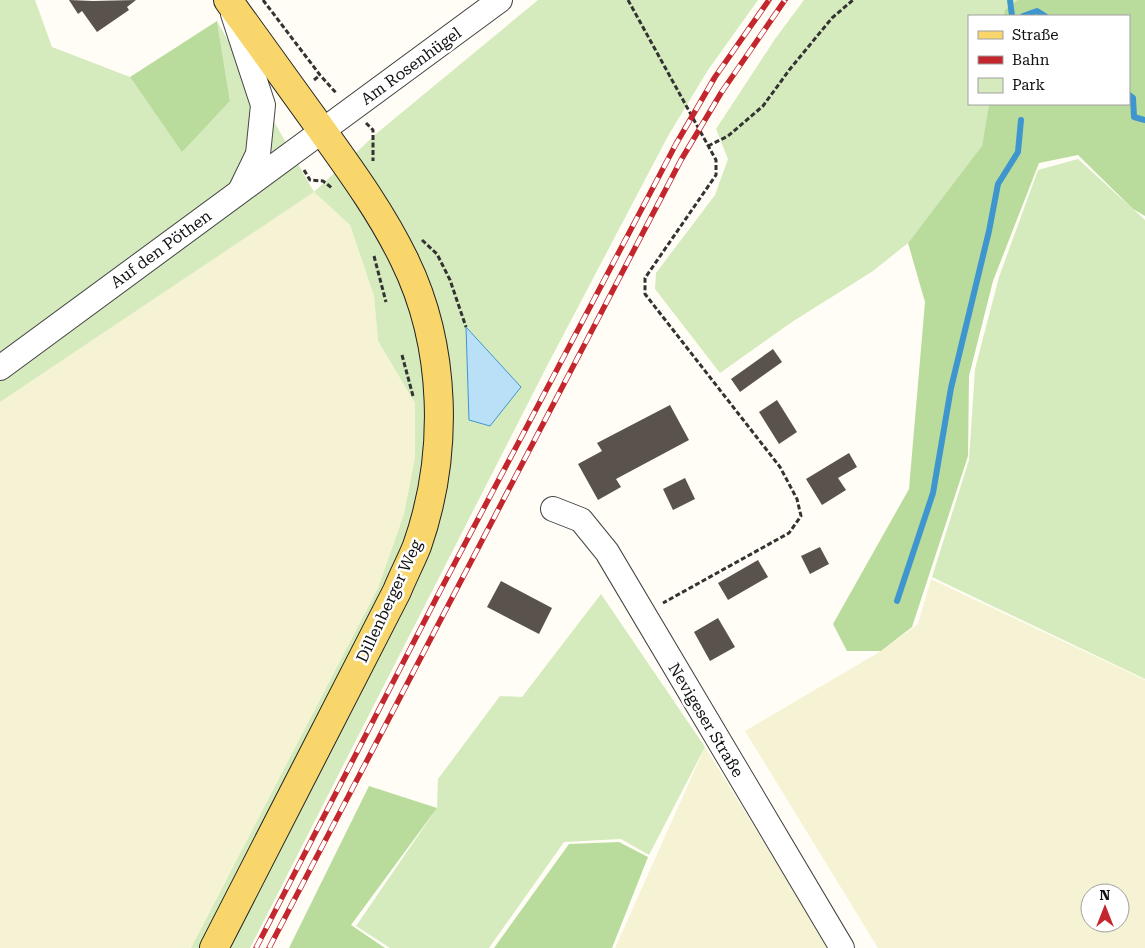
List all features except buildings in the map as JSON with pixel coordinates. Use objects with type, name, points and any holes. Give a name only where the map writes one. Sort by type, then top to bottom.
[{"type":"main road","name":"Dillenberger Weg","points":[[214,948],[397,591],[416,546],[432,488],[438,436],[439,398],[434,349],[424,310],[405,260],[382,243],[355,176],[228,0]]},
{"type":"street","points":[[228,0],[263,105],[258,154],[240,190]]},
{"type":"street","name":"Am Rosenhügel","points":[[322,131],[500,0]]},
{"type":"street","name":"Auf den Pöthen","points":[[0,368],[322,131]]},
{"type":"street","name":"Nevigeser Straße","points":[[553,509],[581,520],[606,552],[842,948]]},
{"type":"path","points":[[263,0],[320,75]]},
{"type":"path","points":[[628,0],[716,160],[716,175],[645,278],[645,294],[780,467],[797,499],[801,516],[789,533],[661,603]]},
{"type":"path","points":[[708,146],[728,136],[763,106],[790,69],[832,18],[854,0]]},
{"type":"path","points":[[351,109],[373,130],[373,162],[375,166]]},
{"type":"path","points":[[386,302],[382,243],[417,236],[437,254],[450,280],[466,327]]},
{"type":"path","points":[[402,355],[415,403]]},
{"type":"shaded area","points":[[314,192],[350,225],[374,296],[378,341],[415,403],[415,457],[404,514],[378,588],[191,948],[0,948],[0,402]]},
{"type":"shaded area","points":[[931,579],[1145,680],[1145,948],[878,948],[745,731],[881,651],[918,624]]},
{"type":"shaded area","points":[[705,747],[829,948],[615,948]]},
{"type":"green space","points":[[0,0],[35,0],[52,47],[130,77],[182,151],[230,101],[217,21],[314,192],[0,402]]},
{"type":"green space","points":[[538,0],[758,0],[708,70],[668,136],[547,366],[250,948],[191,948],[378,588],[404,514],[415,457],[415,403],[378,341],[374,296],[350,225],[314,192],[377,133]]},
{"type":"green space","points":[[804,0],[1018,0],[1006,15],[968,15],[968,105],[989,105],[982,147],[908,243],[873,271],[792,322],[720,373],[655,289],[656,273],[715,195],[728,159],[716,129],[775,39]]},
{"type":"green space","points":[[1018,0],[1145,0],[1145,216],[1133,209],[1078,155],[1039,163],[993,281],[969,376],[968,456],[912,627],[881,651],[847,651],[833,624],[909,489],[925,302],[908,243],[982,146],[989,105],[1130,105],[1130,15],[1004,15],[1005,10]]},
{"type":"green space","points":[[217,21],[230,101],[182,152],[130,77]]},
{"type":"green space","points":[[1078,159],[1145,220],[1145,679],[932,577],[969,460],[975,369],[999,277],[1038,170]]},
{"type":"green space","points":[[601,594],[705,747],[649,855],[621,839],[564,842],[489,948],[390,948],[356,926],[437,808],[438,779],[500,696],[522,697]]},
{"type":"green space","points":[[369,786],[437,808],[351,925],[385,948],[289,948]]},
{"type":"green space","points":[[619,842],[648,857],[612,948],[494,948],[569,844]]},
{"type":"water","points":[[466,327],[521,387],[490,426],[469,420]]},
{"type":"waterway","points":[[1010,0],[1012,15]]},
{"type":"waterway","points":[[1026,15],[1037,11],[1043,15]]},
{"type":"waterway","points":[[1130,96],[1133,98],[1134,117],[1145,120]]},
{"type":"waterway","points":[[897,601],[933,493],[951,388],[989,231],[998,184],[1018,152],[1021,120]]},
{"type":"railway","points":[[256,948],[439,593],[676,144],[715,77],[769,0]]},
{"type":"railway","points":[[269,948],[681,160],[721,93],[785,0]]}]
